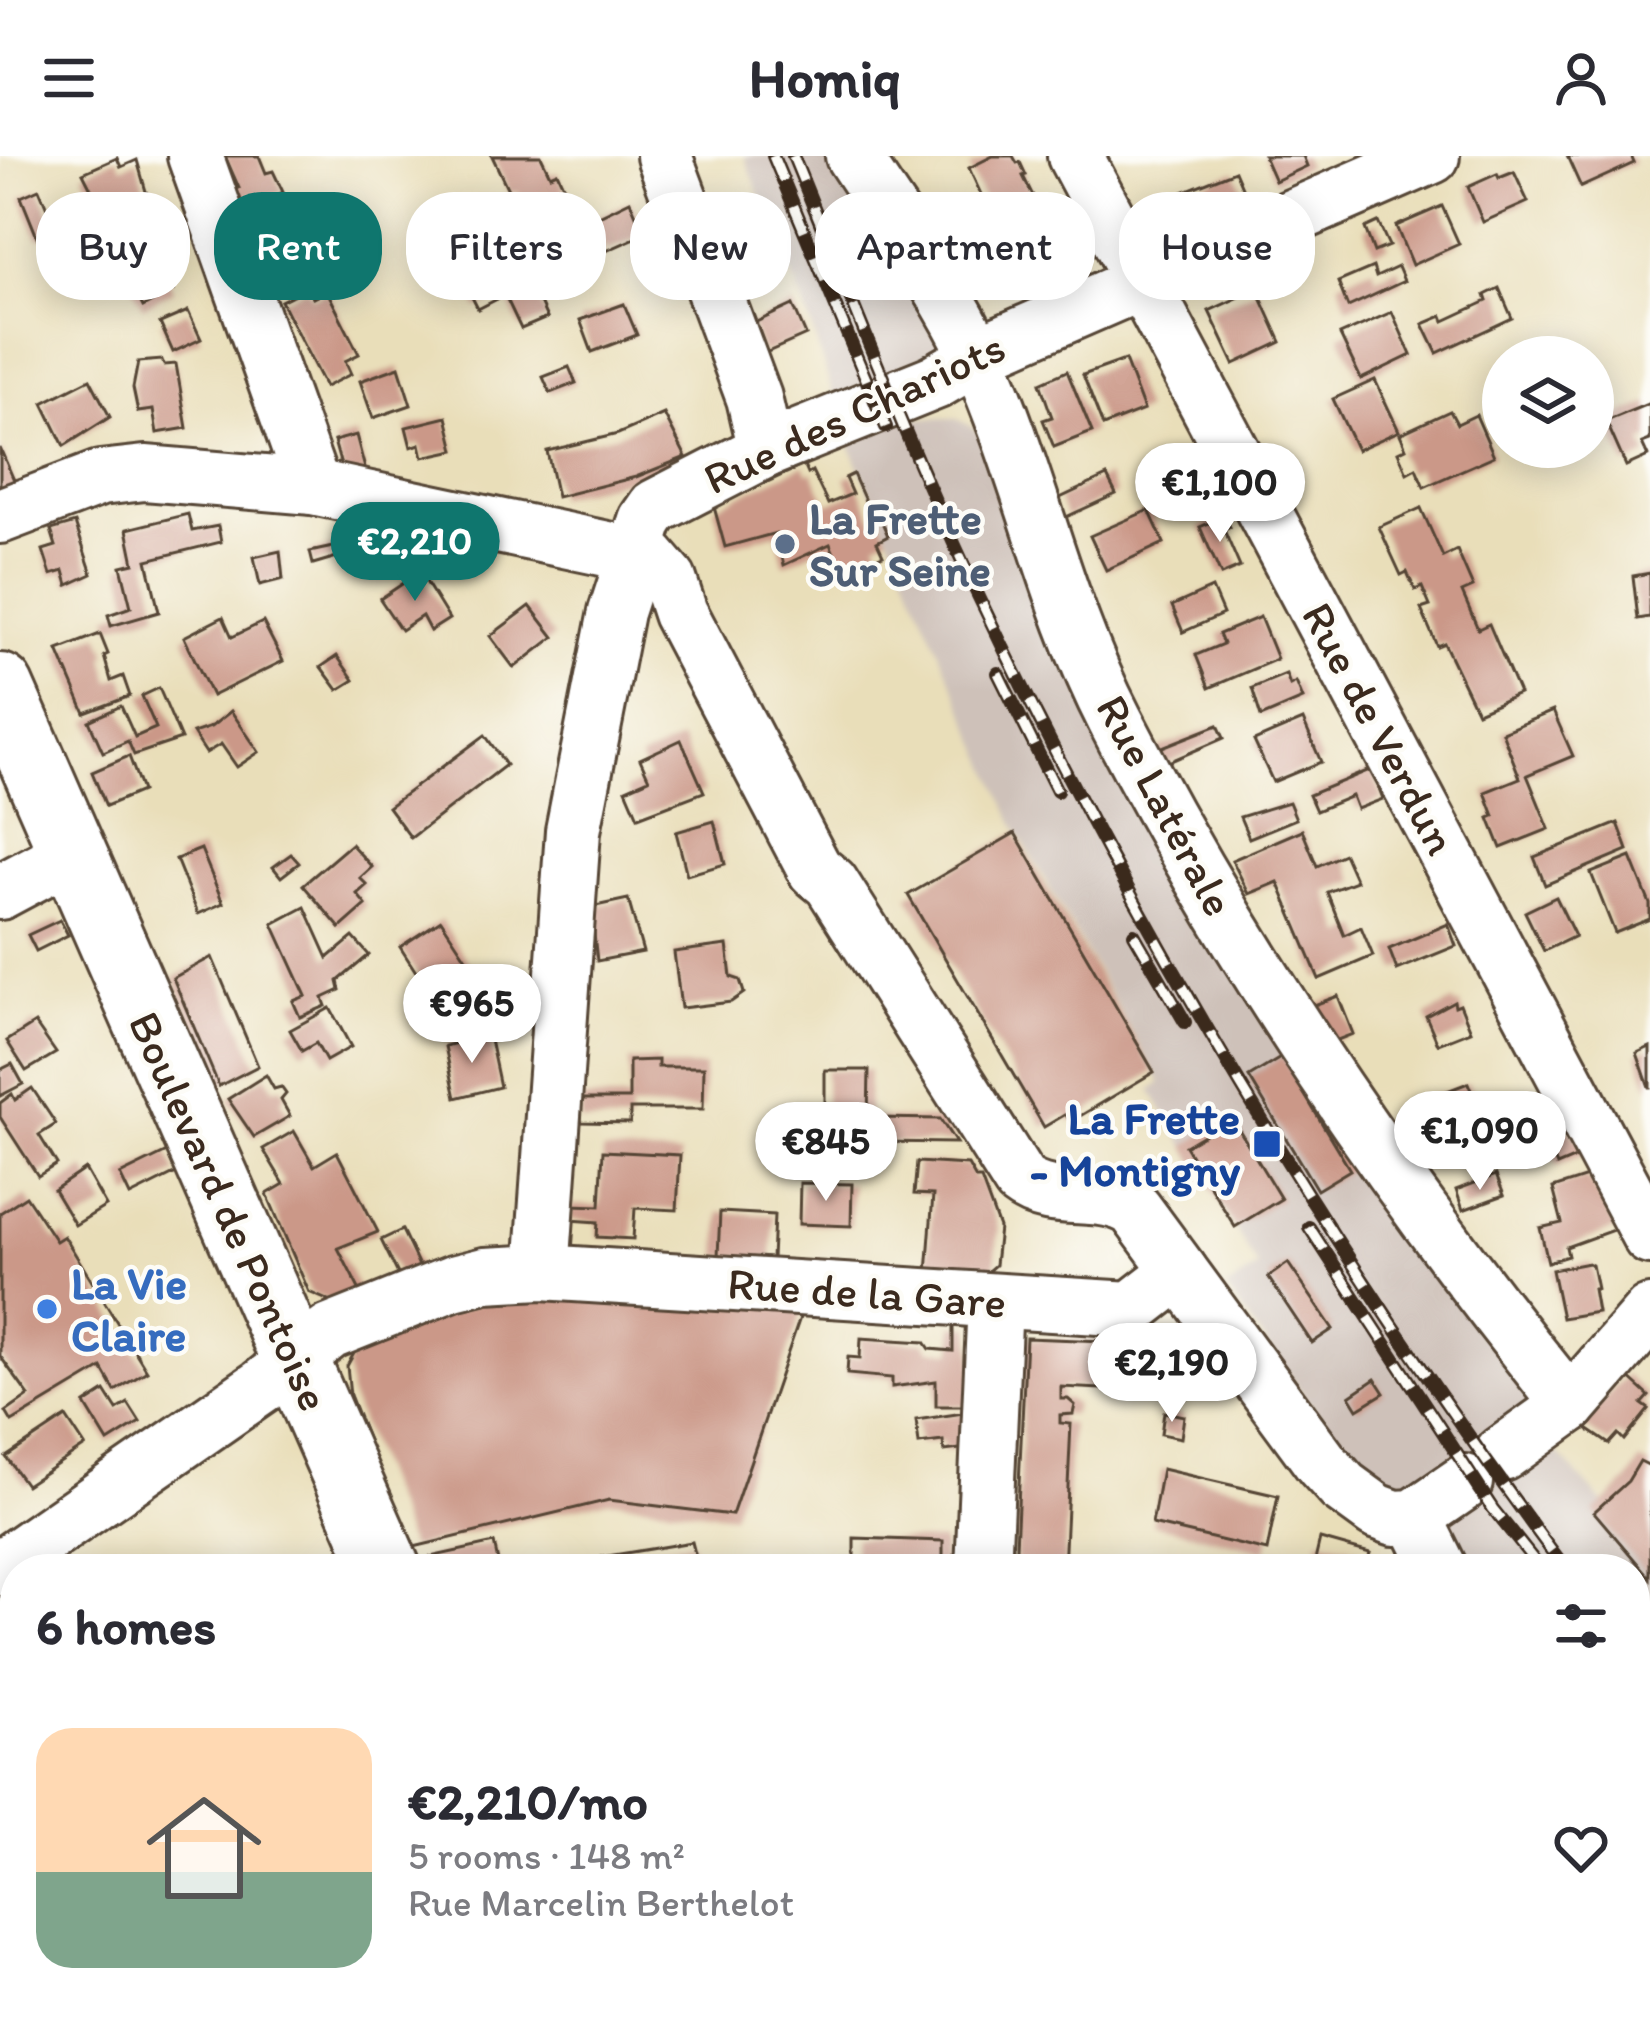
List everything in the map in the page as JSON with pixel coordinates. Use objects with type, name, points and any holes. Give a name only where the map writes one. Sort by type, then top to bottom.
[{"type":"main road","name":"Boulevard de Pontoise","points":[[0,688],[380,1554]]},
{"type":"street","points":[[195,156],[313,487]]},
{"type":"street","points":[[664,156],[754,398],[766,450]]},
{"type":"street","name":"Rue Latérale","points":[[853,156],[956,313],[1113,716],[1255,968],[1285,1019],[1464,1274],[1570,1405]]},
{"type":"street","name":"Rue de Verdun","points":[[1076,156],[1119,238]]},
{"type":"street","name":"Rue des Chariots","points":[[1315,208],[1432,156]]},
{"type":"street","name":"Rue des Chariots","points":[[542,1272],[573,831],[616,612],[655,507],[766,450],[935,382],[977,357],[1119,295]]},
{"type":"street","name":"Rue de Verdun","points":[[1152,300],[1650,1237]]},
{"type":"street","points":[[0,516],[124,472],[313,487],[650,558],[669,580],[680,613],[815,870],[832,883],[1020,1181],[1040,1193],[1123,1202],[1135,1210],[1311,1450],[1343,1486],[1385,1516],[1414,1516],[1570,1405],[1650,1313]]},
{"type":"street","points":[[616,612],[657,608],[680,613]]},
{"type":"street","points":[[0,892],[73,853]]},
{"type":"street","name":"Rue de la Gare","points":[[6,1552],[294,1362],[329,1332],[419,1294],[484,1275],[542,1272],[1131,1309],[1180,1271]]},
{"type":"street","points":[[983,1554],[995,1301]]},
{"type":"street","points":[[1414,1516],[1433,1554]]},
{"type":"shaded area","points":[[744,156],[832,156],[855,192],[815,192],[815,300],[924,300],[943,330],[917,418],[955,418],[985,438],[1094,715],[1524,1382],[1529,1399],[1524,1416],[1650,1554],[1451,1554],[1405,1494],[1370,1487],[1226,1289],[1258,1267],[1151,1090],[1161,1083],[1017,831],[849,444],[791,271],[791,192],[759,192]]},
{"type":"building","points":[[225,156],[259,156],[266,173],[273,171],[283,192],[233,192],[239,188]]},
{"type":"building","points":[[492,156],[541,156],[550,175],[557,172],[566,192],[517,191],[509,192]]},
{"type":"building","points":[[993,156],[1013,156],[1031,192],[980,192],[969,168]]},
{"type":"building","points":[[1264,156],[1303,156],[1307,166],[1275,181]]},
{"type":"building","points":[[1567,156],[1631,156],[1634,163],[1581,187]]},
{"type":"building","points":[[117,158],[121,167],[137,160],[146,192],[93,192],[83,173]]},
{"type":"building","points":[[1235,171],[1244,192],[1182,192]]},
{"type":"building","points":[[1514,172],[1528,202],[1483,222],[1468,187]]},
{"type":"building","points":[[39,189],[40,192],[36,192],[36,234],[21,197]]},
{"type":"building","points":[[630,201],[630,240],[606,251],[606,213]]},
{"type":"building","points":[[1442,206],[1459,244],[1412,265],[1396,226]]},
{"type":"building","points":[[1378,222],[1389,246],[1374,252],[1365,228]]},
{"type":"building","points":[[1373,267],[1376,277],[1398,267],[1404,281],[1348,307],[1338,282]]},
{"type":"building","points":[[1499,288],[1512,318],[1437,353],[1423,324],[1442,316],[1444,321],[1487,301],[1485,295]]},
{"type":"building","points":[[332,300],[359,354],[345,361],[351,374],[325,387],[281,301]]},
{"type":"building","points":[[473,300],[495,300],[478,309]]},
{"type":"building","points":[[507,300],[539,300],[547,318],[521,329]]},
{"type":"building","points":[[1233,300],[1262,300],[1281,342],[1234,364],[1209,311]]},
{"type":"building","points":[[624,304],[637,335],[592,352],[580,320]]},
{"type":"building","points":[[793,305],[806,335],[763,354],[750,325]]},
{"type":"building","points":[[188,311],[201,339],[173,352],[160,323]]},
{"type":"building","points":[[1392,312],[1411,355],[1361,379],[1340,335]]},
{"type":"building","points":[[162,360],[164,365],[176,364],[187,428],[157,433],[153,410],[138,412],[133,388],[138,362]]},
{"type":"building","points":[[1125,360],[1144,410],[1103,426],[1083,375]]},
{"type":"building","points":[[399,367],[411,405],[373,418],[360,381]]},
{"type":"building","points":[[569,367],[576,383],[550,393],[543,377]]},
{"type":"building","points":[[1067,371],[1092,432],[1054,447],[1043,420],[1052,417],[1040,383]]},
{"type":"building","points":[[90,379],[110,417],[64,446],[43,403]]},
{"type":"building","points":[[1375,380],[1399,431],[1357,450],[1333,399]]},
{"type":"building","points":[[1650,403],[1650,440],[1642,443],[1648,456],[1626,466],[1614,439],[1614,418]]},
{"type":"building","points":[[1450,411],[1457,424],[1476,415],[1482,429],[1482,461],[1424,487],[1416,468],[1407,473],[1398,452],[1406,448],[1400,434]]},
{"type":"building","points":[[664,414],[686,457],[636,477],[557,497],[547,451],[618,434]]},
{"type":"building","points":[[447,417],[455,450],[423,457],[420,444],[411,447],[406,427]]},
{"type":"building","points":[[356,435],[367,476],[343,473],[334,441]]},
{"type":"building","points":[[0,448],[20,494],[0,501]]},
{"type":"building","points":[[804,465],[808,474],[812,471],[828,504],[852,494],[845,478],[853,474],[875,523],[881,520],[888,536],[877,542],[883,555],[842,572],[830,544],[784,565],[776,533],[725,547],[714,507]]},
{"type":"building","points":[[1190,468],[1203,494],[1166,512],[1154,485]]},
{"type":"building","points":[[1107,476],[1116,494],[1066,517],[1058,499]]},
{"type":"building","points":[[1421,508],[1443,557],[1457,550],[1473,587],[1462,592],[1478,629],[1489,624],[1519,694],[1477,712],[1444,643],[1437,646],[1421,609],[1430,606],[1422,587],[1415,590],[1407,572],[1401,575],[1379,527]]},
{"type":"building","points":[[1149,510],[1164,543],[1106,570],[1090,536]]},
{"type":"building","points":[[188,514],[192,531],[218,526],[221,542],[147,560],[159,612],[111,626],[108,615],[131,607],[121,566],[134,563],[127,529]]},
{"type":"building","points":[[1225,516],[1230,527],[1224,530],[1240,567],[1221,575],[1200,527]]},
{"type":"building","points":[[388,521],[405,525],[408,536],[313,564],[310,552],[342,545],[340,534]]},
{"type":"building","points":[[75,523],[92,574],[68,585],[64,571],[51,575],[43,550],[56,546],[51,530]]},
{"type":"building","points":[[280,551],[283,579],[260,585],[254,557]]},
{"type":"building","points":[[420,572],[449,619],[430,631],[422,616],[401,630],[380,599]]},
{"type":"building","points":[[1650,573],[1650,617],[1638,619],[1633,576]]},
{"type":"building","points":[[1212,588],[1223,614],[1183,632],[1172,606]]},
{"type":"building","points":[[530,606],[554,637],[514,668],[490,636]]},
{"type":"building","points":[[223,617],[232,637],[263,622],[283,661],[212,696],[184,637]]},
{"type":"building","points":[[1260,617],[1277,659],[1209,688],[1196,655],[1223,644],[1219,634]]},
{"type":"building","points":[[100,634],[111,681],[123,676],[130,696],[85,713],[58,650]]},
{"type":"building","points":[[337,656],[354,680],[338,690],[321,667]]},
{"type":"building","points":[[1286,674],[1290,685],[1296,682],[1303,699],[1261,717],[1252,688]]},
{"type":"building","points":[[159,688],[181,739],[134,755],[128,741],[103,752],[89,721],[121,706],[135,737],[156,728],[142,696]]},
{"type":"building","points":[[231,711],[259,752],[237,767],[221,744],[206,753],[193,733],[211,727]]},
{"type":"building","points":[[1553,711],[1573,756],[1527,775],[1549,829],[1501,848],[1485,792],[1520,778],[1502,732]]},
{"type":"building","points":[[1303,720],[1321,762],[1273,782],[1254,741]]},
{"type":"building","points":[[1218,725],[1224,738],[1164,764],[1157,749]]},
{"type":"building","points":[[485,735],[506,765],[411,838],[388,807]]},
{"type":"building","points":[[681,740],[704,792],[638,817],[626,789],[649,779],[640,759]]},
{"type":"building","points":[[129,756],[142,791],[106,806],[92,772]]},
{"type":"building","points":[[1372,769],[1383,799],[1357,809],[1352,796],[1316,811],[1309,795]]},
{"type":"building","points":[[1289,802],[1296,819],[1249,838],[1240,817]]},
{"type":"building","points":[[714,821],[725,864],[687,875],[676,832]]},
{"type":"building","points":[[1618,823],[1628,850],[1545,885],[1534,857]]},
{"type":"building","points":[[1302,830],[1317,866],[1344,854],[1356,881],[1327,892],[1344,935],[1361,927],[1373,956],[1319,979],[1278,882],[1249,894],[1232,860]]},
{"type":"building","points":[[1015,833],[1154,1072],[1070,1122],[1066,1114],[1044,1127],[908,895]]},
{"type":"building","points":[[351,844],[372,867],[360,878],[367,885],[357,894],[366,905],[340,928],[303,885]]},
{"type":"building","points":[[201,849],[223,903],[198,914],[176,859]]},
{"type":"building","points":[[291,854],[299,863],[281,877],[273,867]]},
{"type":"building","points":[[1631,857],[1650,904],[1650,919],[1615,933],[1591,873]]},
{"type":"building","points":[[1556,897],[1575,936],[1544,951],[1525,912]]},
{"type":"building","points":[[628,899],[643,952],[597,961],[591,907]]},
{"type":"building","points":[[305,907],[328,958],[353,937],[369,955],[338,981],[340,990],[323,998],[326,1006],[300,1017],[293,1001],[306,996],[273,924]]},
{"type":"building","points":[[60,920],[68,935],[36,951],[28,935]]},
{"type":"building","points":[[441,920],[479,978],[438,1006],[400,947]]},
{"type":"building","points":[[1448,924],[1456,946],[1397,970],[1389,949]]},
{"type":"building","points":[[727,945],[731,977],[740,980],[744,993],[731,1002],[681,1008],[674,952]]},
{"type":"building","points":[[212,957],[258,1066],[219,1086],[173,978]]},
{"type":"building","points":[[544,988],[542,1011],[487,1021],[483,999]]},
{"type":"building","points":[[1338,996],[1353,1034],[1322,1046],[1306,1008]]},
{"type":"building","points":[[1454,1001],[1455,1006],[1460,1004],[1471,1031],[1438,1044],[1426,1016]]},
{"type":"building","points":[[330,1008],[351,1047],[326,1061],[316,1043],[302,1051],[290,1030]]},
{"type":"building","points":[[35,1023],[56,1053],[26,1071],[7,1041]]},
{"type":"building","points":[[489,1035],[500,1087],[456,1098],[445,1046]]},
{"type":"building","points":[[1650,1047],[1650,1087],[1649,1087],[1637,1053]]},
{"type":"building","points":[[1282,1057],[1350,1170],[1317,1190],[1249,1077]]},
{"type":"building","points":[[658,1060],[658,1067],[704,1067],[703,1109],[630,1109],[630,1123],[581,1122],[581,1099],[629,1099],[629,1061]]},
{"type":"building","points":[[12,1064],[23,1084],[0,1096],[0,1070]]},
{"type":"building","points":[[825,1070],[869,1070],[868,1118],[825,1117]]},
{"type":"building","points":[[266,1075],[274,1089],[281,1087],[286,1094],[281,1100],[290,1116],[254,1137],[228,1099]]},
{"type":"building","points":[[1468,1083],[1492,1142],[1459,1155],[1456,1148],[1444,1152],[1438,1137],[1449,1133],[1434,1096]]},
{"type":"building","points":[[32,1088],[56,1124],[39,1135],[57,1164],[38,1176],[0,1117],[0,1103],[12,1094],[15,1100]]},
{"type":"building","points":[[876,1118],[940,1119],[956,1143],[876,1142]]},
{"type":"building","points":[[1232,1118],[1281,1199],[1235,1227],[1185,1146]]},
{"type":"building","points":[[783,1122],[813,1123],[812,1144],[782,1144]]},
{"type":"building","points":[[1567,1127],[1590,1152],[1557,1166],[1550,1149],[1544,1152],[1539,1137]]},
{"type":"building","points":[[294,1131],[314,1166],[337,1152],[378,1232],[338,1248],[361,1293],[334,1303],[309,1292],[267,1194],[284,1184],[263,1149]]},
{"type":"building","points":[[603,1151],[680,1155],[677,1210],[635,1208],[633,1239],[597,1237],[598,1222],[570,1220],[571,1205],[600,1206]]},
{"type":"building","points":[[167,1152],[176,1173],[130,1196],[120,1175]]},
{"type":"building","points":[[917,1162],[968,1165],[976,1179],[981,1179],[999,1228],[995,1265],[981,1277],[927,1273],[933,1195],[914,1194]]},
{"type":"building","points":[[85,1169],[106,1206],[75,1225],[54,1190]]},
{"type":"building","points":[[1496,1175],[1504,1195],[1463,1210],[1456,1190]]},
{"type":"building","points":[[1587,1177],[1616,1229],[1566,1247],[1568,1256],[1548,1262],[1540,1228],[1562,1223],[1553,1188]]},
{"type":"building","points":[[800,1183],[852,1184],[851,1226],[799,1224]]},
{"type":"building","points":[[26,1196],[56,1241],[64,1236],[147,1371],[115,1391],[102,1368],[12,1422],[6,1412],[29,1396],[0,1356],[0,1213]]},
{"type":"building","points":[[720,1212],[774,1215],[772,1259],[718,1256]]},
{"type":"building","points":[[402,1230],[421,1270],[400,1278],[381,1240]]},
{"type":"building","points":[[1288,1263],[1333,1329],[1312,1343],[1268,1277]]},
{"type":"building","points":[[1588,1263],[1597,1289],[1593,1289],[1597,1312],[1562,1318],[1552,1270]]},
{"type":"building","points":[[511,1292],[804,1306],[732,1515],[609,1500],[410,1548],[350,1395],[347,1366],[358,1346]]},
{"type":"building","points":[[953,1325],[971,1326],[977,1406],[936,1406],[936,1381],[892,1387],[892,1378],[847,1374],[848,1357],[860,1358],[861,1338],[925,1342],[930,1349],[953,1351]]},
{"type":"building","points":[[1026,1338],[1131,1342],[1130,1385],[1123,1390],[1061,1387],[1061,1399],[1075,1405],[1073,1414],[1060,1415],[1060,1423],[1071,1424],[1065,1554],[1016,1554]]},
{"type":"building","points":[[1626,1375],[1649,1396],[1642,1404],[1649,1409],[1624,1440],[1618,1434],[1609,1444],[1581,1425]]},
{"type":"building","points":[[1375,1379],[1384,1393],[1358,1409],[1350,1396]]},
{"type":"building","points":[[105,1391],[117,1410],[128,1403],[140,1422],[108,1442],[85,1404]]},
{"type":"building","points":[[977,1411],[976,1447],[944,1451],[943,1441],[919,1444],[916,1420]]},
{"type":"building","points":[[1164,1412],[1184,1416],[1181,1438],[1161,1434]]},
{"type":"building","points":[[66,1417],[85,1446],[26,1485],[6,1457]]},
{"type":"building","points":[[1640,1461],[1650,1466],[1650,1554],[1630,1554],[1594,1512],[1628,1481]]},
{"type":"building","points":[[1162,1469],[1278,1496],[1267,1551],[1152,1524]]},
{"type":"building","points":[[854,1538],[943,1541],[943,1554],[854,1554]]},
{"type":"building","points":[[1320,1539],[1370,1553],[1370,1554],[1316,1554]]},
{"type":"building","points":[[692,1542],[695,1554],[620,1554]]},
{"type":"building","points":[[494,1543],[496,1554],[444,1554]]},
{"type":"railway","points":[[773,156],[886,427]]},
{"type":"railway","points":[[793,156],[951,538],[1105,845],[1246,1095],[1322,1217],[1554,1554]]},
{"type":"railway","points":[[998,673],[1057,791]]},
{"type":"railway","points":[[1134,934],[1185,1022]]},
{"type":"railway","points":[[1309,1227],[1493,1509],[1529,1554]]},
{"type":"place","name":"La Frette Sur Seine","points":[[785,544]]},
{"type":"place","name":"La Frette - Montigny","points":[[1267,1144]]},
{"type":"place","name":"La Vie Claire","points":[[47,1309]]}]
